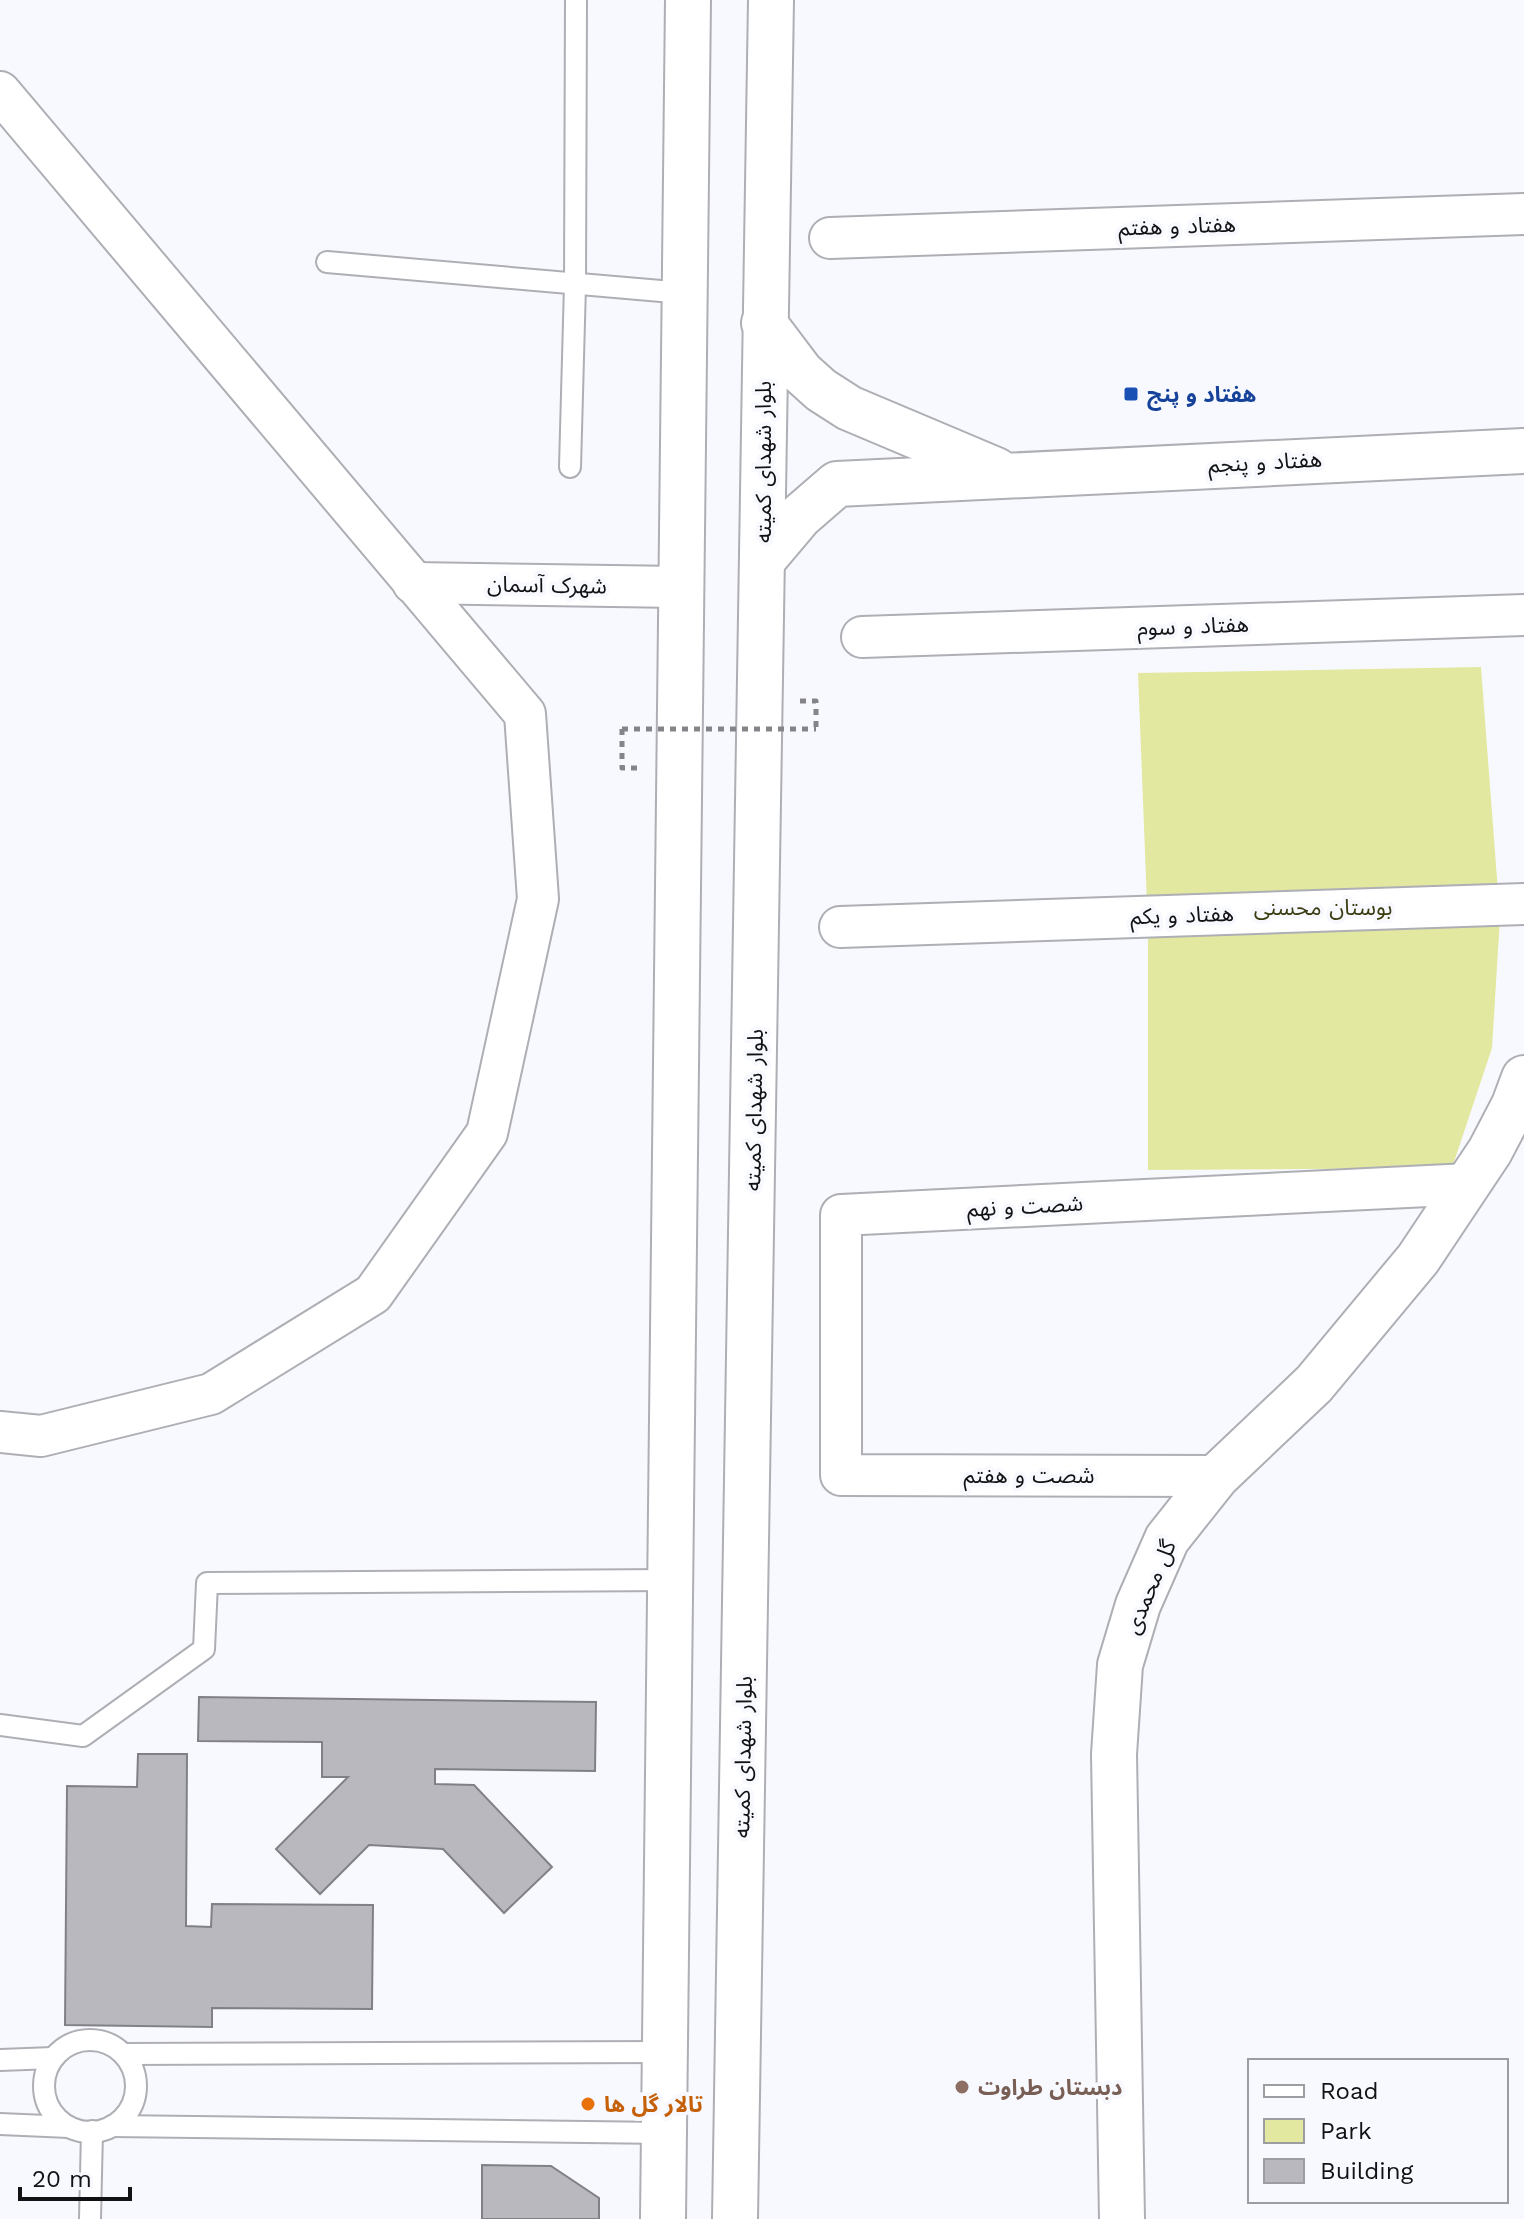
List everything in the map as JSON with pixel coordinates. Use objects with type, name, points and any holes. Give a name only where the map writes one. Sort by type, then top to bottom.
[{"type":"main road","points":[[663,2219],[688,0]]},
{"type":"main road","name":"بلوار شهدای کمیته","points":[[735,2219],[771,0]]},
{"type":"main road","points":[[764,323],[801,372],[849,408],[1006,474]]},
{"type":"main road","name":"هفتاد و پنجم","points":[[762,561],[800,516],[837,484],[1524,451]]},
{"type":"main road","name":"گل محمدی","points":[[1122,2219],[1114,1754],[1120,1665],[1138,1605],[1167,1539],[1217,1476],[1314,1384],[1418,1259],[1469,1184],[1514,1105],[1524,1078]]},
{"type":"street","points":[[0,92],[525,714],[538,899],[487,1133],[373,1294],[211,1394],[41,1436],[0,1432]]},
{"type":"street","name":"هفتاد و هفتم","points":[[830,238],[1524,214]]},
{"type":"street","name":"شهرک آسمان","points":[[413,583],[680,587]]},
{"type":"street","name":"هفتاد و سوم","points":[[862,637],[1524,615]]},
{"type":"street","name":"هفتاد و یکم","points":[[840,927],[1524,904]]},
{"type":"street","name":"شصت و نهم","points":[[841,1475],[841,1215],[1469,1184]]},
{"type":"street","name":"شصت و هفتم","points":[[841,1475],[1217,1476]]},
{"type":"lane","points":[[570,467],[575,285],[576,0]]},
{"type":"lane","points":[[327,262],[684,293]]},
{"type":"lane","points":[[0,1725],[83,1736],[204,1649],[207,1583],[671,1580]]},
{"type":"lane","points":[[69,2127],[55,2116],[44,2088],[46,2072],[53,2058],[72,2044],[96,2040],[111,2044],[124,2054],[136,2079],[136,2093],[132,2106],[102,2129],[90,2219]]},
{"type":"lane","points":[[124,2054],[664,2052]]},
{"type":"lane","points":[[0,2060],[53,2058]]},
{"type":"lane","points":[[0,2124],[102,2129],[664,2133]]},
{"type":"path","points":[[622,768],[622,729],[816,729],[816,701]]},
{"type":"green space","name":"بوستان محسنی","points":[[1481,667],[1500,918],[1492,1048],[1452,1168],[1148,1170],[1148,930],[1138,673]]},
{"type":"building","points":[[199,1697],[596,1702],[595,1771],[435,1769],[435,1784],[474,1785],[552,1867],[504,1913],[443,1849],[369,1845],[320,1894],[276,1849],[348,1777],[322,1777],[322,1742],[198,1741]]},
{"type":"building","points":[[138,1754],[187,1754],[186,1926],[211,1927],[212,1904],[373,1905],[372,2009],[212,2008],[212,2027],[65,2025],[67,1786],[137,1787]]},
{"type":"building","points":[[482,2165],[551,2166],[599,2198],[599,2219],[482,2219]]},
{"type":"place","name":"هفتاد و پنج","points":[[1131,394]]},
{"type":"place","name":"دبستان طراوت","points":[[962,2087]]},
{"type":"place","name":"تالار گل ها","points":[[588,2104]]}]
